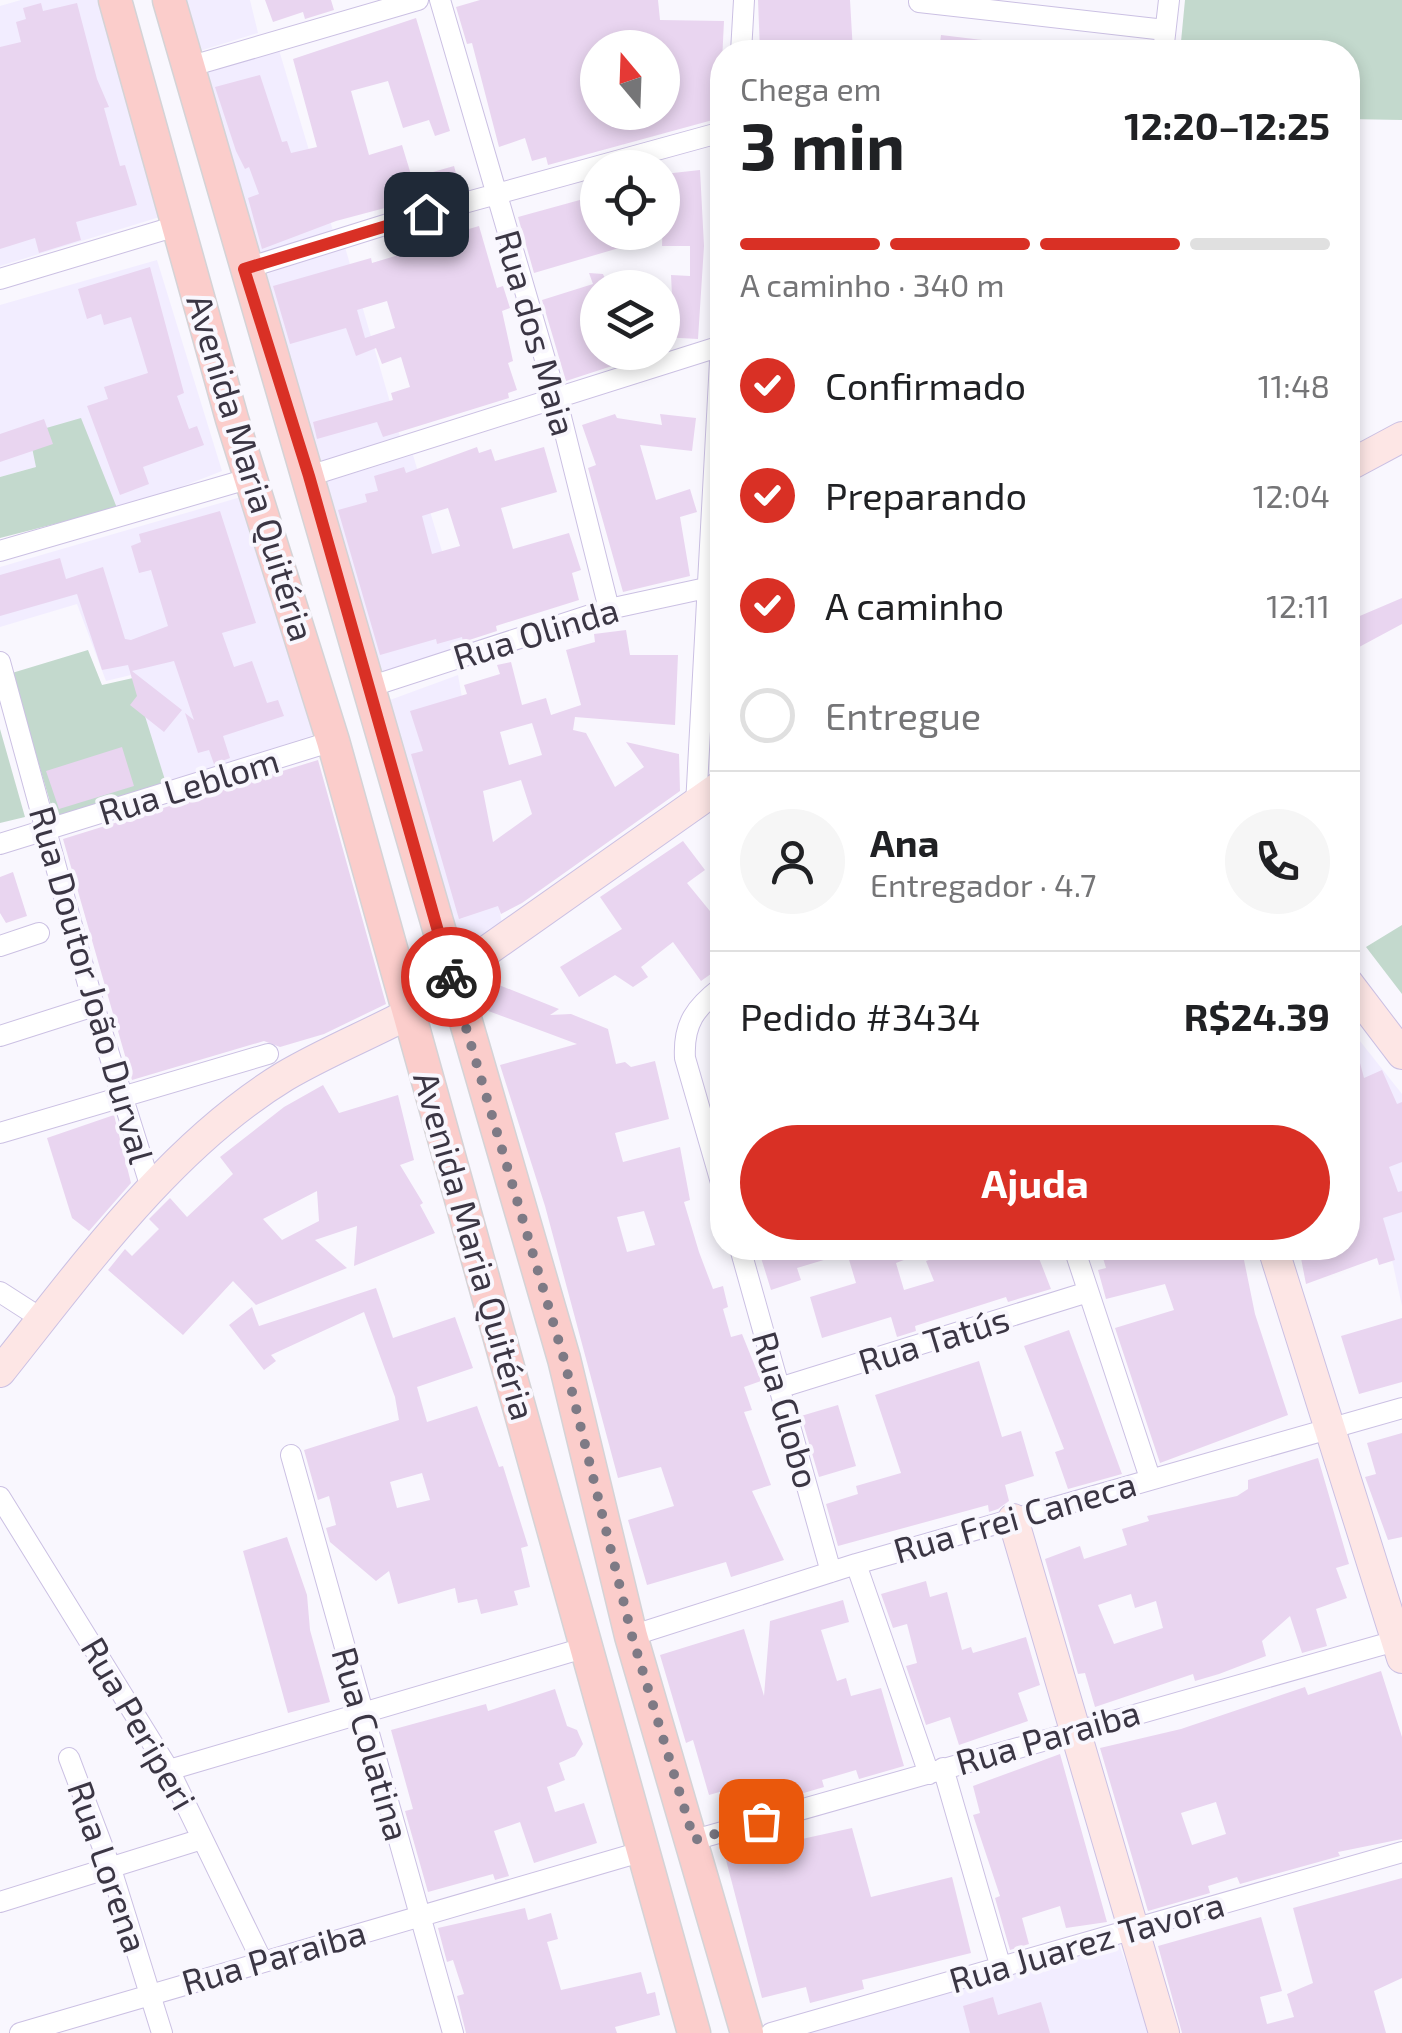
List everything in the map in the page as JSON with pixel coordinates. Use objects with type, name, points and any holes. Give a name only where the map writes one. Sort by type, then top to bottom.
[{"type":"main road","name":"Avenida Maria Quitéria","points":[[115,0],[232,419],[333,742],[694,2033]]},
{"type":"main road","name":"Avenida Maria Quitéria","points":[[168,0],[564,1359],[632,1636],[747,2033]]},
{"type":"main road","points":[[232,419],[248,428],[264,426],[280,413],[284,400]]},
{"type":"main road","points":[[510,1380],[517,1367],[537,1352],[564,1359]]},
{"type":"street","points":[[188,68],[418,0]]},
{"type":"street","name":"Rua dos Maia","points":[[440,0],[556,398],[609,609]]},
{"type":"street","points":[[742,40],[744,0]]},
{"type":"street","points":[[1164,40],[1169,0]]},
{"type":"street","points":[[919,2],[1165,30]]},
{"type":"street","points":[[244,269],[710,135]]},
{"type":"street","points":[[0,279],[180,225]]},
{"type":"street","points":[[309,476],[710,349]]},
{"type":"street","points":[[1360,460],[1402,437]]},
{"type":"street","points":[[0,551],[251,478]]},
{"type":"street","points":[[696,805],[710,519]]},
{"type":"street","name":"Rua Olinda","points":[[368,687],[609,609],[706,588]]},
{"type":"street","name":"Rua Doutor João Durval","points":[[0,662],[94,1006],[152,1191]]},
{"type":"street","name":"Rua Leblom","points":[[0,844],[333,742]]},
{"type":"street","points":[[451,976],[710,795]]},
{"type":"street","points":[[0,946],[39,933]]},
{"type":"street","points":[[710,999],[689,1020],[684,1036],[685,1058],[710,1144]]},
{"type":"street","points":[[1360,999],[1402,1054]]},
{"type":"street","points":[[0,1036],[94,1006]]},
{"type":"street","points":[[0,1372],[152,1191],[212,1131],[284,1077],[408,1014]]},
{"type":"street","points":[[0,1133],[268,1054]]},
{"type":"street","name":"Rua Globo","points":[[743,1260],[831,1572]]},
{"type":"street","points":[[1078,1260],[1150,1478]]},
{"type":"street","points":[[1277,1260],[1400,1646]]},
{"type":"street","points":[[0,1292],[42,1320]]},
{"type":"street","name":"Rua Tatús","points":[[780,1388],[1088,1292]]},
{"type":"street","name":"Rua Frei Caneca","points":[[632,1636],[856,1564],[1402,1408]]},
{"type":"street","name":"Rua Colatina","points":[[291,1455],[360,1714],[453,2033]]},
{"type":"street","name":"Rua Periperi","points":[[0,1496],[169,1770],[262,1959]]},
{"type":"street","points":[[1013,1519],[1078,1728],[1164,2033]]},
{"type":"street","points":[[856,1564],[936,1771],[1000,1968]]},
{"type":"street","name":"Rua Paraiba","points":[[694,1840],[1078,1728],[1400,1646]]},
{"type":"street","points":[[169,1770],[586,1648]]},
{"type":"street","name":"Rua Lorena","points":[[69,1758],[111,1868],[162,2033]]},
{"type":"street","points":[[0,1902],[202,1838]]},
{"type":"street","name":"Rua Paraiba","points":[[20,2033],[262,1959],[644,1851]]},
{"type":"street","name":"Rua Juarez Tavora","points":[[771,2033],[1402,1852]]},
{"type":"shaded area","points":[[21,0],[102,0],[163,216],[0,266],[0,6]]},
{"type":"shaded area","points":[[181,0],[250,0],[258,33],[193,53]]},
{"type":"shaded area","points":[[279,50],[334,234],[254,261],[197,76]]},
{"type":"shaded area","points":[[345,247],[401,440],[316,463],[264,275]]},
{"type":"shaded area","points":[[157,260],[222,471],[119,511],[36,467],[0,477],[0,305]]},
{"type":"shaded area","points":[[413,455],[470,644],[379,674],[319,484]]},
{"type":"shaded area","points":[[241,497],[317,734],[166,783],[131,675],[106,681],[77,604],[0,627],[0,567]]},
{"type":"shaded area","points":[[458,675],[502,924],[460,955],[390,700]]},
{"type":"shaded area","points":[[1360,1041],[1402,1094],[1402,1306],[1360,1112]]},
{"type":"shaded area","points":[[1119,1944],[1151,2033],[799,2033]]},
{"type":"green space","points":[[1185,0],[1402,0],[1402,120],[1360,119],[1360,40],[1181,40]]},
{"type":"green space","points":[[81,418],[117,508],[0,538],[0,477],[36,467],[29,433]]},
{"type":"green space","points":[[88,650],[102,685],[133,678],[166,783],[55,819],[12,673]]},
{"type":"green space","points":[[0,729],[25,817],[0,823]]},
{"type":"green space","points":[[1402,925],[1402,994],[1366,947]]},
{"type":"building","points":[[265,0],[331,0],[334,10],[305,19],[303,12],[273,22]]},
{"type":"building","points":[[480,0],[658,0],[660,20],[724,21],[723,40],[710,40],[710,121],[680,129],[680,30],[580,30],[580,130],[676,130],[603,150],[580,150],[580,156],[548,165],[546,157],[532,161],[525,138],[499,147],[472,43],[467,44],[456,7]]},
{"type":"building","points":[[758,0],[850,0],[852,40],[760,40]]},
{"type":"building","points":[[41,3],[43,11],[77,3],[97,79],[109,107],[104,108],[120,166],[125,165],[137,205],[76,222],[81,240],[39,253],[35,238],[0,249],[0,47],[21,42],[16,22],[26,19],[23,8]]},
{"type":"building","points":[[416,18],[450,131],[435,136],[429,120],[403,128],[388,81],[351,91],[369,155],[402,145],[412,178],[454,166],[460,188],[336,221],[262,249],[248,198],[259,194],[249,167],[245,169],[236,151],[215,87],[260,75],[282,142],[287,141],[291,153],[317,147],[293,59]]},
{"type":"building","points":[[941,35],[982,40],[940,40]]},
{"type":"building","points":[[700,170],[704,246],[698,339],[680,338],[680,275],[690,276],[690,246],[680,246],[680,172]]},
{"type":"building","points":[[580,200],[580,250],[612,250],[534,273],[518,217]]},
{"type":"building","points":[[479,226],[497,288],[503,286],[510,308],[502,311],[513,361],[508,363],[517,390],[508,393],[509,398],[383,437],[377,422],[317,439],[313,422],[393,400],[391,393],[410,387],[401,357],[382,364],[376,348],[356,356],[346,328],[290,344],[273,286],[371,258],[372,263],[402,254],[401,249]],"holes":[[[387,301],[395,328],[365,338],[357,310]]]},
{"type":"building","points":[[150,267],[184,393],[177,396],[189,429],[197,426],[204,445],[143,467],[149,484],[120,495],[87,406],[108,399],[104,387],[148,373],[131,317],[104,325],[101,314],[87,319],[78,289]]},
{"type":"building","points":[[580,288],[580,370],[600,370],[566,381],[542,300]]},
{"type":"building","points":[[615,414],[617,418],[662,425],[660,414],[696,418],[692,451],[640,445],[656,500],[690,489],[697,512],[680,517],[690,576],[623,592],[588,468],[596,465],[582,425]]},
{"type":"building","points":[[44,419],[53,444],[0,462],[0,434]]},
{"type":"building","points":[[477,447],[479,453],[491,449],[495,461],[544,447],[557,492],[501,508],[513,549],[569,533],[581,570],[572,573],[579,600],[496,626],[497,631],[463,642],[462,637],[437,644],[436,639],[380,655],[338,510],[367,502],[365,494],[378,491],[374,476],[404,467],[406,473]],"holes":[[[448,508],[460,546],[432,554],[422,516]]]},
{"type":"building","points":[[220,511],[256,623],[222,633],[234,667],[252,661],[267,703],[278,700],[284,716],[223,736],[230,758],[214,764],[209,750],[198,753],[185,713],[194,720],[174,661],[132,671],[182,710],[164,732],[130,705],[137,696],[128,665],[102,670],[77,594],[0,616],[0,575],[60,558],[66,579],[103,567],[125,639],[131,640],[168,626],[151,570],[139,573],[131,546],[141,542],[139,534]]},
{"type":"building","points":[[1402,598],[1402,624],[1360,647],[1360,616]]},
{"type":"building","points":[[626,630],[630,655],[678,655],[675,725],[575,717],[573,730],[586,733],[615,787],[644,767],[626,742],[679,754],[680,791],[522,903],[501,914],[498,906],[459,919],[411,754],[423,751],[410,711],[467,694],[464,685],[500,674],[497,665],[511,662],[522,705],[546,698],[551,715],[581,705],[566,650],[595,642],[594,634]],"holes":[[[532,723],[542,755],[509,765],[500,732]],[[521,780],[532,814],[493,842],[483,791]]]},
{"type":"building","points":[[122,747],[134,786],[59,809],[46,771]]},
{"type":"building","points":[[318,760],[386,1004],[324,1034],[280,1047],[264,1041],[132,1080],[63,839]]},
{"type":"building","points":[[683,841],[705,870],[687,883],[710,911],[710,975],[701,981],[673,942],[641,967],[648,977],[633,987],[615,975],[579,997],[560,967],[622,929],[600,897]]},
{"type":"building","points":[[13,872],[27,916],[6,923],[0,913],[0,877]]},
{"type":"building","points":[[489,981],[559,1009],[550,1015],[571,1014],[608,1029],[616,1064],[625,1062],[631,1067],[655,1061],[669,1119],[615,1133],[623,1162],[680,1147],[690,1200],[684,1202],[699,1252],[713,1289],[723,1286],[728,1307],[723,1309],[731,1337],[742,1334],[761,1381],[744,1387],[752,1410],[744,1412],[771,1485],[752,1491],[784,1560],[731,1577],[726,1562],[647,1585],[628,1520],[674,1506],[661,1467],[618,1478],[545,1206],[500,1065],[577,1044],[483,1009],[480,1000]],"holes":[[[644,1211],[655,1245],[627,1252],[617,1217]]]},
{"type":"building","points":[[1360,1063],[1364,1078],[1382,1070],[1397,1104],[1402,1102],[1402,1162],[1389,1167],[1398,1192],[1402,1191],[1402,1212],[1383,1218],[1395,1260],[1379,1265],[1377,1258],[1306,1284],[1301,1260],[1360,1260]]},
{"type":"building","points":[[323,1085],[339,1113],[398,1095],[414,1160],[400,1165],[423,1203],[420,1205],[435,1233],[354,1266],[357,1226],[315,1240],[347,1268],[256,1305],[233,1281],[183,1335],[108,1270],[125,1249],[132,1256],[159,1229],[149,1219],[170,1198],[187,1217],[233,1174],[220,1157],[284,1107]],"holes":[[[317,1191],[319,1221],[282,1240],[263,1219]]]},
{"type":"building","points":[[114,1115],[131,1183],[89,1231],[72,1218],[47,1138]]},
{"type":"building","points":[[762,1260],[824,1260],[797,1268],[801,1280],[771,1290]]},
{"type":"building","points":[[849,1260],[904,1260],[896,1263],[904,1290],[934,1281],[926,1261],[929,1260],[1040,1260],[1051,1289],[1008,1302],[1006,1297],[915,1326],[916,1331],[897,1337],[891,1317],[822,1338],[810,1297],[856,1283]]},
{"type":"building","points":[[1104,1260],[1244,1260],[1255,1314],[1288,1415],[1160,1463],[1115,1328],[1174,1310],[1165,1284],[1106,1299],[1098,1270],[1106,1268]]},
{"type":"building","points":[[376,1288],[393,1338],[455,1317],[473,1368],[417,1387],[427,1422],[477,1406],[499,1467],[503,1466],[528,1546],[521,1548],[530,1587],[514,1591],[518,1605],[481,1614],[477,1599],[458,1603],[455,1588],[398,1604],[389,1571],[376,1581],[330,1542],[326,1528],[336,1525],[329,1496],[318,1500],[304,1450],[399,1420],[395,1397],[364,1312],[271,1355],[276,1361],[264,1370],[229,1325],[252,1307],[259,1326]],"holes":[[[422,1473],[430,1500],[397,1508],[390,1482]]]},
{"type":"building","points":[[1402,1318],[1402,1382],[1359,1394],[1341,1336]]},
{"type":"building","points":[[1069,1330],[1122,1474],[1068,1489],[1055,1452],[1064,1449],[1024,1346]]},
{"type":"building","points":[[979,1361],[1002,1437],[1021,1431],[1034,1476],[1005,1485],[1009,1501],[998,1509],[989,1512],[988,1505],[838,1546],[826,1504],[858,1494],[856,1486],[901,1473],[875,1395]]},
{"type":"building","points":[[838,1405],[856,1466],[819,1477],[801,1416]]},
{"type":"building","points":[[1402,1433],[1402,1537],[1388,1540],[1365,1477],[1376,1474],[1367,1443]]},
{"type":"building","points":[[1318,1458],[1349,1564],[1336,1568],[1347,1598],[1316,1609],[1327,1646],[1302,1653],[1290,1616],[1262,1641],[1266,1656],[1219,1674],[1195,1681],[1193,1674],[1095,1707],[1085,1673],[1078,1674],[1045,1559],[1080,1546],[1084,1559],[1127,1545],[1122,1529],[1149,1521],[1147,1516],[1237,1496],[1248,1489],[1248,1480]],"holes":[[[1131,1594],[1135,1608],[1156,1601],[1163,1628],[1114,1644],[1098,1605]]]},
{"type":"building","points":[[287,1537],[307,1595],[310,1630],[330,1702],[288,1713],[243,1551]]},
{"type":"building","points":[[926,1581],[930,1597],[947,1592],[962,1650],[971,1647],[973,1653],[1026,1637],[1040,1685],[1018,1693],[1028,1721],[959,1745],[950,1717],[926,1725],[906,1666],[917,1663],[907,1624],[893,1628],[881,1594]]},
{"type":"building","points":[[843,1600],[849,1622],[821,1630],[837,1681],[846,1678],[851,1696],[881,1688],[904,1766],[859,1779],[856,1770],[822,1780],[824,1787],[763,1805],[754,1782],[709,1795],[693,1740],[686,1743],[660,1655],[744,1629],[764,1696],[770,1621]]},
{"type":"building","points":[[1381,1671],[1402,1737],[1402,1839],[1338,1852],[1340,1856],[1240,1884],[1237,1877],[1208,1886],[1210,1893],[1148,1911],[1100,1748],[1181,1729],[1305,1687],[1308,1695]],"holes":[[[1216,1802],[1226,1834],[1192,1845],[1181,1813]]]},
{"type":"building","points":[[555,1689],[567,1726],[577,1730],[583,1744],[575,1756],[559,1763],[565,1780],[547,1787],[555,1812],[584,1803],[597,1843],[534,1863],[520,1822],[494,1831],[509,1876],[495,1880],[493,1874],[428,1892],[405,1811],[413,1809],[391,1730],[486,1704],[488,1711]]},
{"type":"building","points":[[1060,1754],[1107,1922],[1066,1928],[1060,1906],[1022,1918],[1029,1944],[1010,1950],[995,1898],[1000,1896],[973,1815],[980,1813],[973,1786]]},
{"type":"building","points":[[852,1828],[871,1897],[952,1877],[971,1953],[862,1980],[864,1989],[810,2003],[806,1987],[762,1998],[725,1856]]},
{"type":"building","points":[[1402,1878],[1402,1978],[1374,1991],[1386,2033],[1182,2033],[1158,1946],[1261,1917],[1282,1991],[1260,1997],[1267,2024],[1294,2017],[1287,1994],[1313,1983],[1293,1908]]},
{"type":"building","points":[[525,1908],[528,1920],[551,1913],[558,1939],[547,1942],[561,1990],[641,1972],[647,1994],[655,1992],[660,2015],[615,2027],[617,2033],[466,2033],[457,1996],[464,1994],[453,1960],[447,1962],[438,1928]]},
{"type":"building","points":[[993,1997],[998,2015],[1041,2002],[1050,2033],[970,2033],[963,2006]]},
{"type":"way so far","points":[[451,977],[564,1359],[632,1636],[694,1840],[761,1821]]},
{"type":"route","points":[[426,214],[244,269],[309,476],[451,977]]}]
